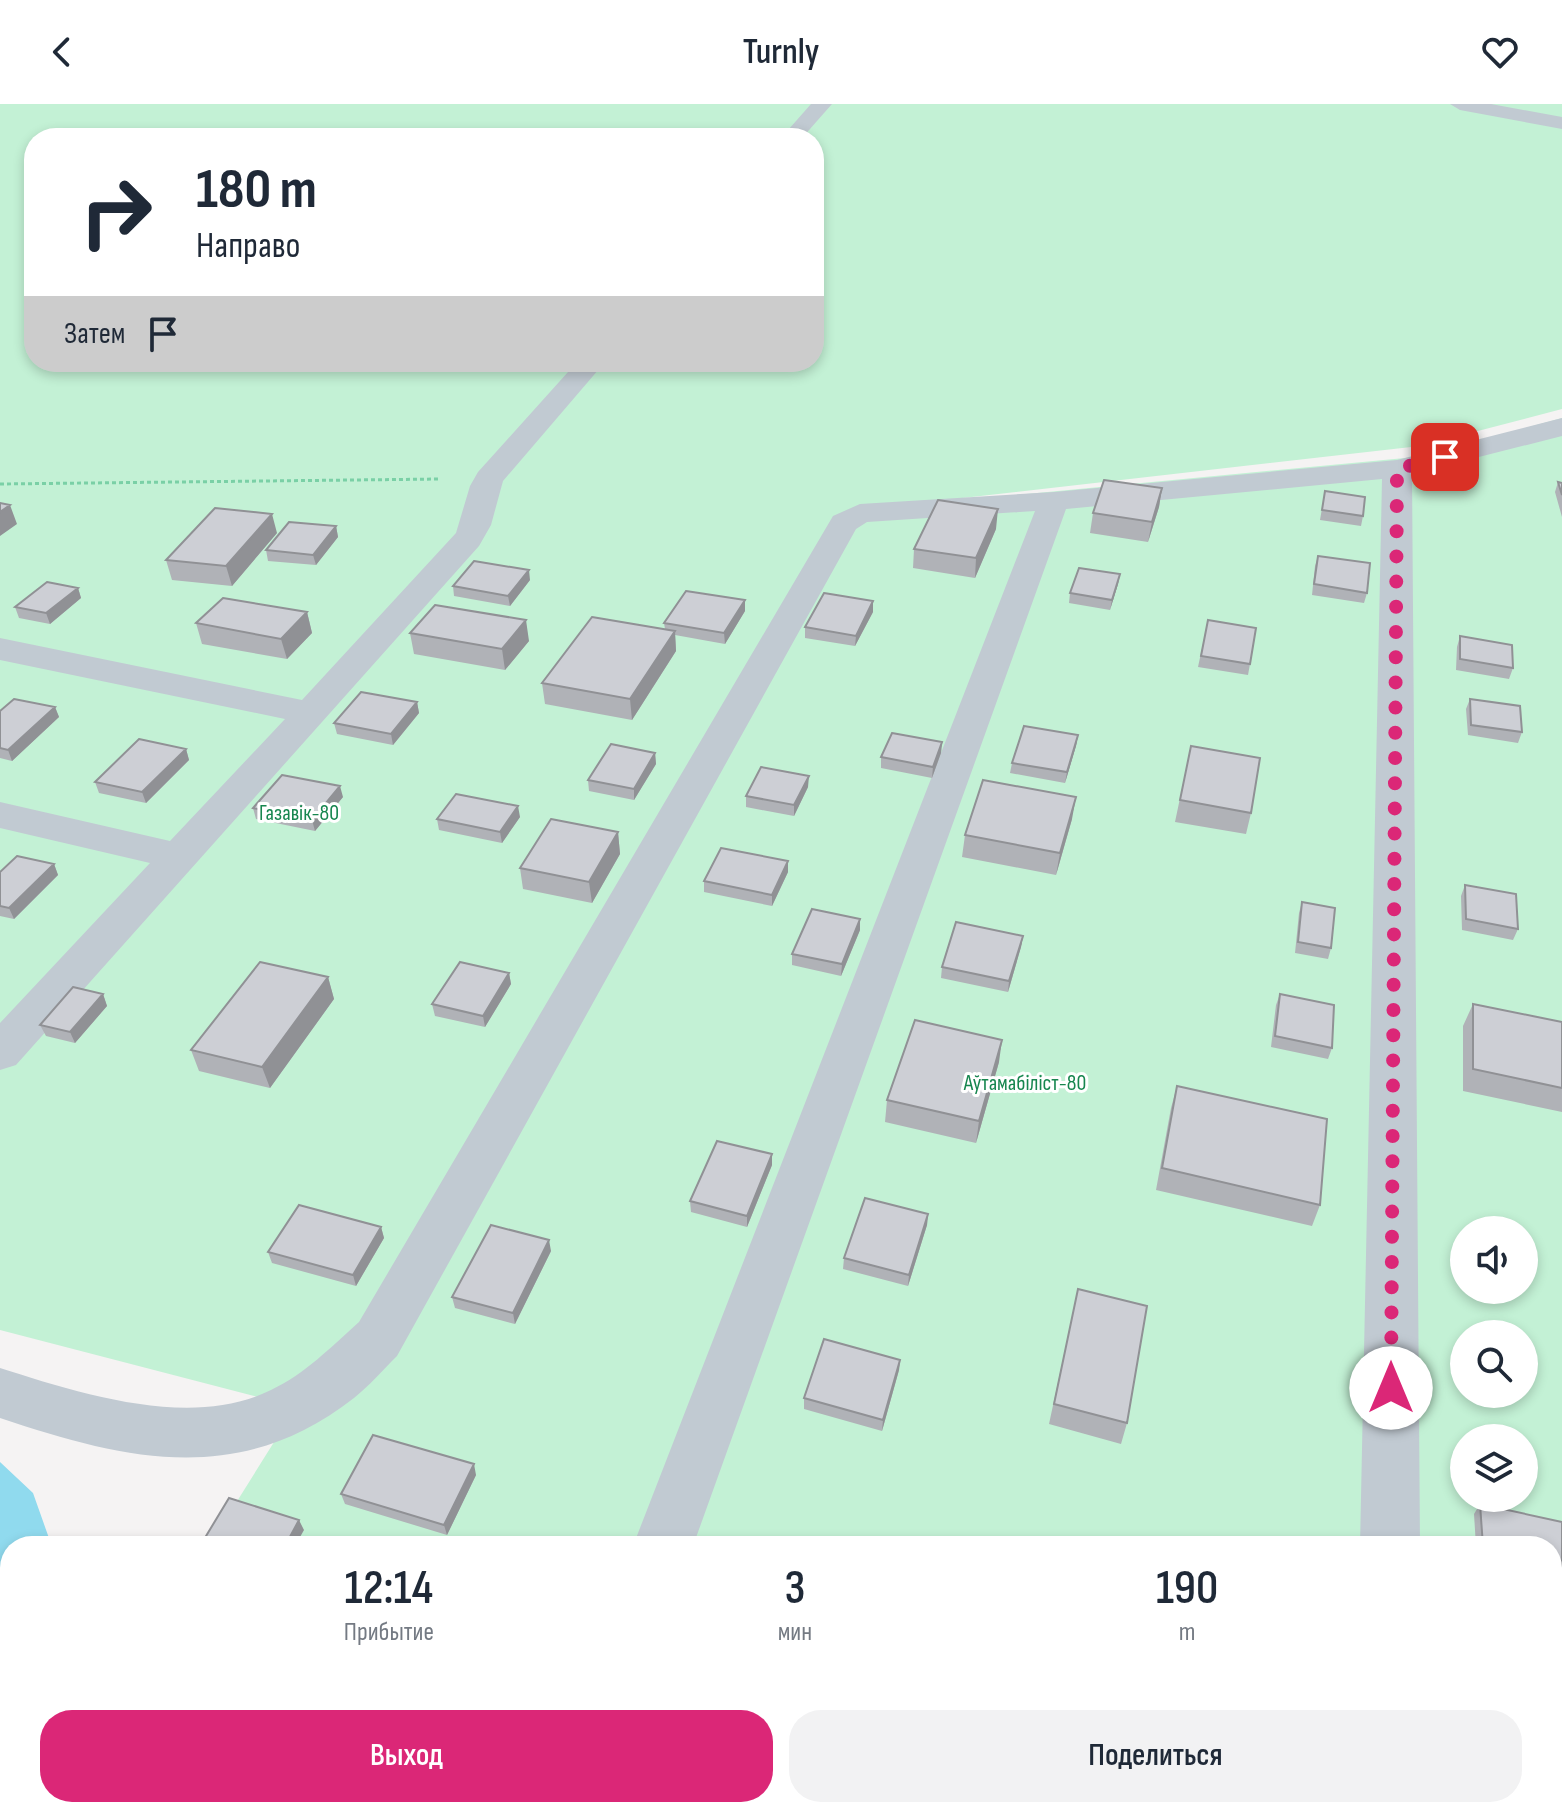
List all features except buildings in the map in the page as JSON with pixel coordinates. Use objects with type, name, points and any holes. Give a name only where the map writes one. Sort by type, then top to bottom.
[{"type":"lane","points":[[800,128],[822,104]]},
{"type":"lane","points":[[1460,104],[1562,123]]},
{"type":"lane","points":[[0,1053],[177,856],[312,713],[474,531],[480,496],[489,478],[583,372]]},
{"type":"lane","points":[[0,1393],[77,1419],[182,1435],[234,1429],[280,1413],[320,1393],[353,1367],[378,1339],[833,536],[844,523],[860,513],[1054,501],[1397,469],[1562,427]]},
{"type":"lane","points":[[1390,1536],[1397,469]]},
{"type":"lane","points":[[667,1536],[1054,501]]},
{"type":"lane","points":[[0,649],[312,713]]},
{"type":"lane","points":[[0,815],[177,856]]},
{"type":"path","points":[[0,484],[489,478]]},
{"type":"green space","points":[[0,104],[1562,104],[1562,409],[1420,446],[857,510],[1426,456],[1562,418],[1562,1536],[215,1536],[296,1407],[0,1330]]},
{"type":"water","points":[[0,1462],[33,1493],[48,1536],[0,1536]]},
{"type":"route","points":[[1391,1388],[1397,469],[1445,457]]},
{"type":"park label","name":"Газавік-80","points":[[299,813]]},
{"type":"park label","name":"Аўтамабіліст-80","points":[[1025,1083]]}]
